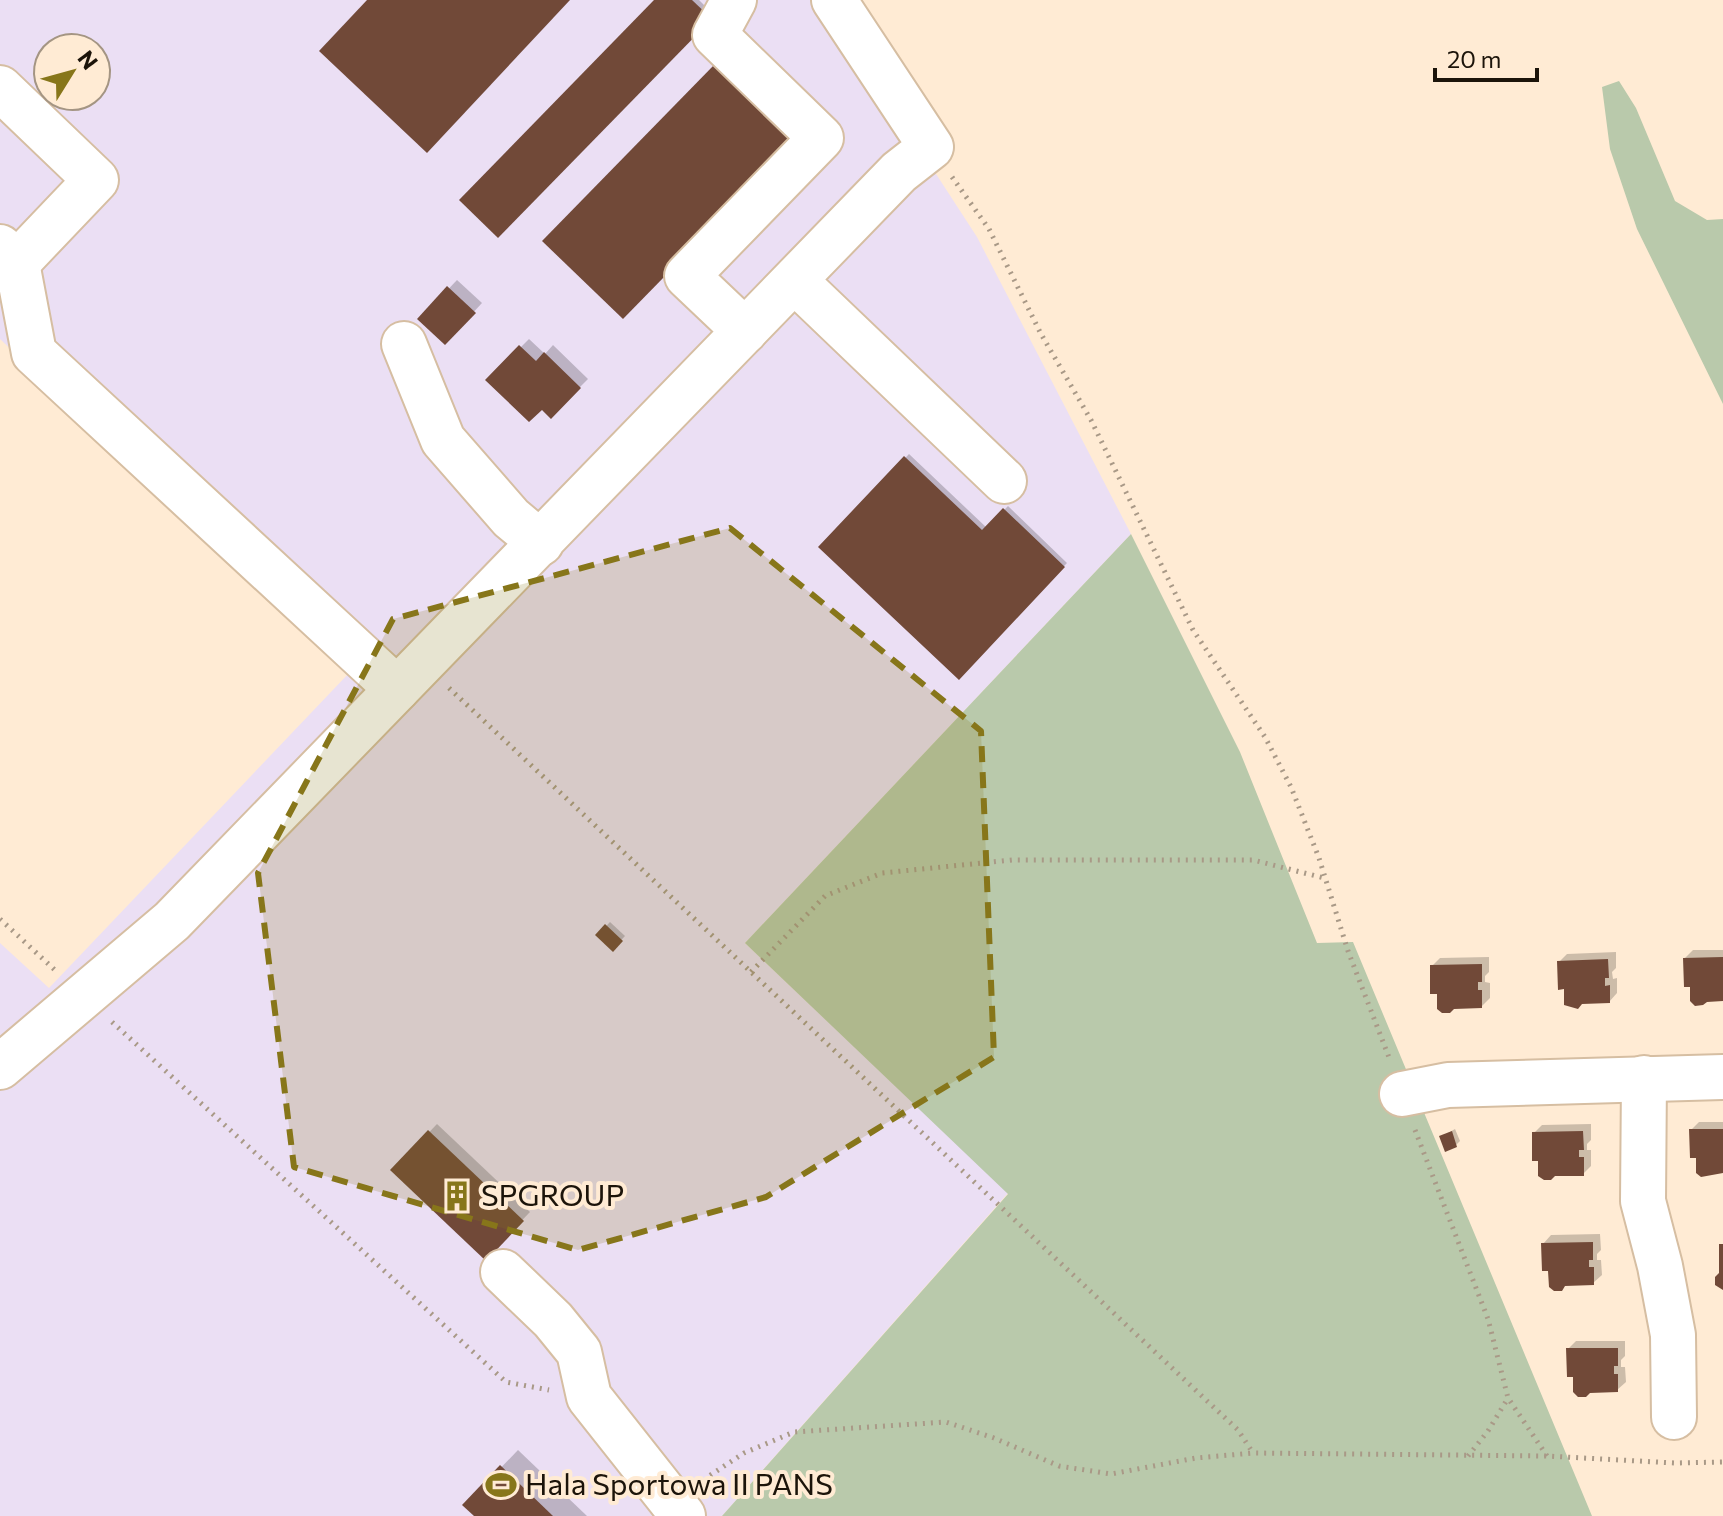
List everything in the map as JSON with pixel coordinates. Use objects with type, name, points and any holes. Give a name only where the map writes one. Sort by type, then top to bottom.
[{"type":"street","points":[[734,0],[715,35],[821,138],[687,276],[745,331]]},
{"type":"street","points":[[0,1067],[172,921],[899,172],[931,147],[834,0]]},
{"type":"street","points":[[0,88],[96,180],[8,255],[34,353],[410,675]]},
{"type":"street","points":[[795,281],[1004,481]]},
{"type":"street","points":[[404,344],[443,440],[511,518],[541,543]]},
{"type":"street","points":[[1402,1094],[1448,1085],[1723,1077]]},
{"type":"street","points":[[1644,1078],[1643,1201],[1673,1335],[1674,1417]]},
{"type":"street","points":[[503,1272],[553,1320],[579,1352],[589,1397],[693,1503]]},
{"type":"path","points":[[931,147],[989,229],[1041,334],[1091,420],[1193,630],[1265,737],[1291,787],[1348,951],[1488,1319],[1508,1398],[1547,1456]]},
{"type":"path","points":[[410,675],[751,972],[1238,1430],[1253,1453]]},
{"type":"path","points":[[751,972],[825,896],[882,873],[1012,860],[1253,860],[1325,878]]},
{"type":"path","points":[[0,919],[506,1382],[589,1397]]},
{"type":"path","points":[[1468,1456],[1508,1398]]},
{"type":"path","points":[[693,1503],[709,1476],[744,1453],[794,1432],[888,1424],[946,1422],[994,1438],[1059,1466],[1111,1474],[1196,1458],[1253,1453],[1547,1456],[1675,1463],[1723,1462]]},
{"type":"highlighted area","points":[[730,528],[981,731],[994,1057],[766,1197],[578,1250],[294,1167],[258,873],[393,619]]},
{"type":"shaded area","points":[[0,0],[823,0],[977,237],[1131,534],[745,943],[1008,1193],[722,1516],[0,1516],[0,943],[49,988],[350,672],[0,339]]},
{"type":"green space","points":[[1619,81],[1636,108],[1675,201],[1707,220],[1723,219],[1723,404],[1637,229],[1610,149],[1602,87]]},
{"type":"green space","points":[[1131,534],[1240,752],[1317,943],[1353,942],[1592,1516],[722,1516],[1008,1194],[745,943]]},
{"type":"building","points":[[367,0],[570,0],[427,153],[319,51]]},
{"type":"building","points":[[654,0],[692,0],[712,19],[498,238],[459,200]]},
{"type":"building","points":[[714,65],[795,143],[623,319],[542,241]]},
{"type":"building","points":[[447,286],[476,313],[445,345],[417,319]]},
{"type":"building","points":[[519,345],[536,361],[544,352],[581,388],[551,419],[542,410],[529,422],[485,380]]},
{"type":"building","points":[[904,456],[982,530],[1003,508],[1065,567],[959,680],[818,547]]},
{"type":"building","points":[[605,924],[623,941],[613,952],[595,935]]},
{"type":"building","points":[[1723,957],[1723,1001],[1695,1006],[1690,1001],[1690,987],[1684,987],[1683,958]]},
{"type":"building","points":[[1608,959],[1609,978],[1605,978],[1605,986],[1610,985],[1610,1003],[1582,1004],[1578,1009],[1564,1005],[1564,989],[1558,990],[1557,961]]},
{"type":"building","points":[[1482,964],[1482,982],[1478,982],[1478,990],[1482,990],[1482,1008],[1454,1009],[1450,1013],[1437,1009],[1437,994],[1430,994],[1430,965]]},
{"type":"building","points":[[1689,1129],[1723,1129],[1723,1173],[1701,1177],[1696,1173],[1696,1158],[1690,1158]]},
{"type":"building","name":"SPGROUP","points":[[428,1130],[524,1221],[486,1261],[390,1170]]},
{"type":"building","points":[[1452,1131],[1457,1147],[1445,1152],[1439,1136]]},
{"type":"building","points":[[1583,1131],[1584,1150],[1579,1150],[1579,1157],[1584,1157],[1584,1176],[1555,1176],[1544,1180],[1538,1176],[1538,1161],[1532,1161],[1532,1132]]},
{"type":"building","points":[[1593,1242],[1593,1260],[1589,1260],[1589,1267],[1594,1267],[1594,1285],[1565,1286],[1562,1291],[1549,1287],[1548,1271],[1542,1271],[1541,1243]]},
{"type":"building","points":[[1719,1244],[1723,1244],[1723,1290],[1715,1285],[1715,1277],[1719,1273]]},
{"type":"building","points":[[1566,1348],[1618,1348],[1618,1366],[1614,1366],[1614,1374],[1618,1374],[1618,1392],[1590,1393],[1586,1397],[1578,1397],[1573,1392],[1573,1377],[1567,1377]]},
{"type":"building","name":"Hala Sportowa II PANS","points":[[500,1465],[553,1516],[474,1516],[462,1505]]},
{"type":"place","name":"SPGROUP","points":[[457,1196]]},
{"type":"place","name":"Hala Sportowa II PANS","points":[[501,1485]]}]
